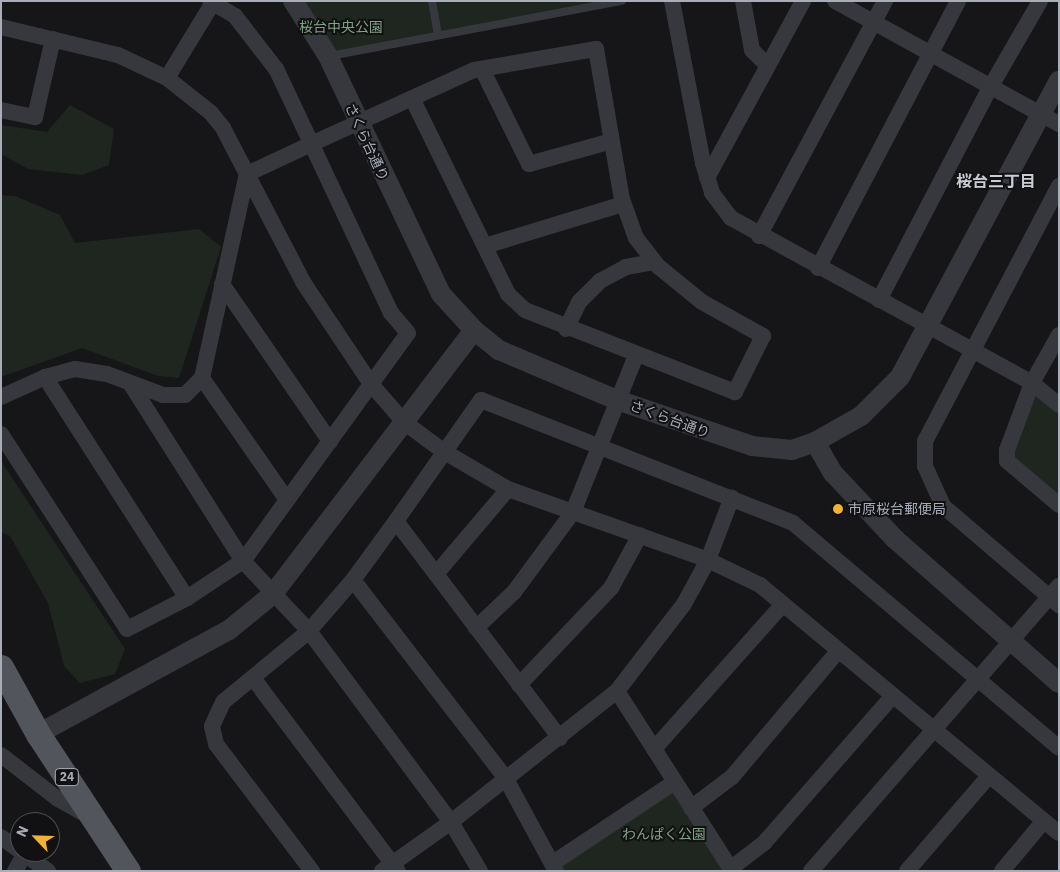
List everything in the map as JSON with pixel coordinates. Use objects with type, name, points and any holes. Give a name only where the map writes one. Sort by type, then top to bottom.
[{"type":"main road","name":"24","points":[[1,667],[38,734],[128,871]]},
{"type":"main road","name":"24","points":[[96,820],[135,871]]},
{"type":"street","name":"さくら台通り","points":[[293,1],[328,56],[357,123],[441,294],[474,330],[499,350],[618,400],[752,446],[792,450],[815,442],[861,416],[900,377],[1059,82]]},
{"type":"street","points":[[672,1],[712,193],[731,218],[759,236],[1032,383],[1059,405]]},
{"type":"street","points":[[743,1],[752,50],[768,65]]},
{"type":"street","points":[[708,178],[803,1]]},
{"type":"street","points":[[836,1],[1059,124]]},
{"type":"street","points":[[759,236],[885,1]]},
{"type":"street","points":[[818,268],[932,54],[958,1]]},
{"type":"street","points":[[879,300],[991,86],[1040,1]]},
{"type":"street","points":[[1,434],[127,629],[187,598],[243,561],[408,333],[391,313],[271,62],[235,16],[212,2],[167,78]]},
{"type":"street","points":[[1,27],[118,55],[167,78],[200,103],[223,128],[303,282],[371,384],[404,422],[443,451],[508,489],[708,560],[760,585],[932,731],[1059,833]]},
{"type":"street","points":[[1,110],[35,118],[54,39]]},
{"type":"street","points":[[247,174],[412,98],[482,69],[596,49],[623,204],[636,238],[656,262],[702,302],[763,336],[735,392],[566,329],[525,310],[508,294],[412,98]]},
{"type":"street","points":[[482,69],[529,164],[612,141]]},
{"type":"street","points":[[1,397],[45,377],[75,369],[107,374],[163,395],[185,394],[202,378],[247,174]]},
{"type":"street","points":[[812,871],[1011,641],[1056,596],[943,506],[925,466],[925,441],[1059,186]]},
{"type":"street","points":[[485,246],[623,204]]},
{"type":"street","points":[[566,329],[579,302],[600,281],[626,267],[656,262]]},
{"type":"street","points":[[222,284],[330,441]]},
{"type":"street","points":[[38,734],[229,630],[273,594],[474,330]]},
{"type":"street","points":[[1059,335],[1032,383],[1007,450],[1007,461],[1059,505]]},
{"type":"street","points":[[476,628],[514,592],[573,512],[601,448],[636,356]]},
{"type":"street","points":[[45,377],[187,598]]},
{"type":"street","points":[[202,378],[287,500]]},
{"type":"street","points":[[130,383],[243,561],[309,631],[451,822],[480,871]]},
{"type":"street","points":[[312,871],[216,744],[212,726],[223,702],[309,631],[353,580],[481,400],[601,448],[732,497],[793,523],[1059,748]]},
{"type":"street","points":[[815,442],[833,473],[881,525],[1059,683]]},
{"type":"street","points":[[436,574],[508,489]]},
{"type":"street","points":[[252,678],[391,868],[560,738],[617,691],[684,604],[708,560],[732,497]]},
{"type":"street","points":[[396,521],[560,738]]},
{"type":"street","points":[[519,685],[610,588],[640,535]]},
{"type":"street","points":[[353,580],[506,779],[555,867],[675,782]]},
{"type":"street","points":[[654,749],[783,604]]},
{"type":"street","points":[[691,808],[732,777],[838,651]]},
{"type":"street","points":[[617,691],[731,870],[764,843],[892,697]]},
{"type":"street","points":[[1,755],[58,799],[96,820]]},
{"type":"street","points":[[907,871],[988,777]]},
{"type":"street","points":[[1002,871],[1043,822]]},
{"type":"street","points":[[34,862],[48,871]]},
{"type":"lane","points":[[432,1],[438,34]]},
{"type":"lane","points":[[328,56],[622,1]]},
{"type":"green space","name":"桜台中央公園","points":[[293,1],[621,1],[328,56]]},
{"type":"green space","points":[[70,105],[114,129],[109,165],[82,175],[28,169],[1,154],[1,125],[47,132]]},
{"type":"green space","points":[[1,195],[15,196],[60,215],[75,243],[199,229],[221,247],[179,378],[158,376],[82,348],[1,377]]},
{"type":"green space","points":[[1032,383],[1059,406],[1059,505],[1007,461]]},
{"type":"green space","points":[[1,461],[125,649],[115,674],[80,683],[64,666],[48,603],[10,536],[1,532]]},
{"type":"green space","name":"わんぱく公園","points":[[675,782],[732,871],[556,871]]},
{"type":"place","name":"市原桜台郵便局","points":[[838,509]]},
{"type":"district","name":"桜台三丁目","points":[[996,181]]}]
